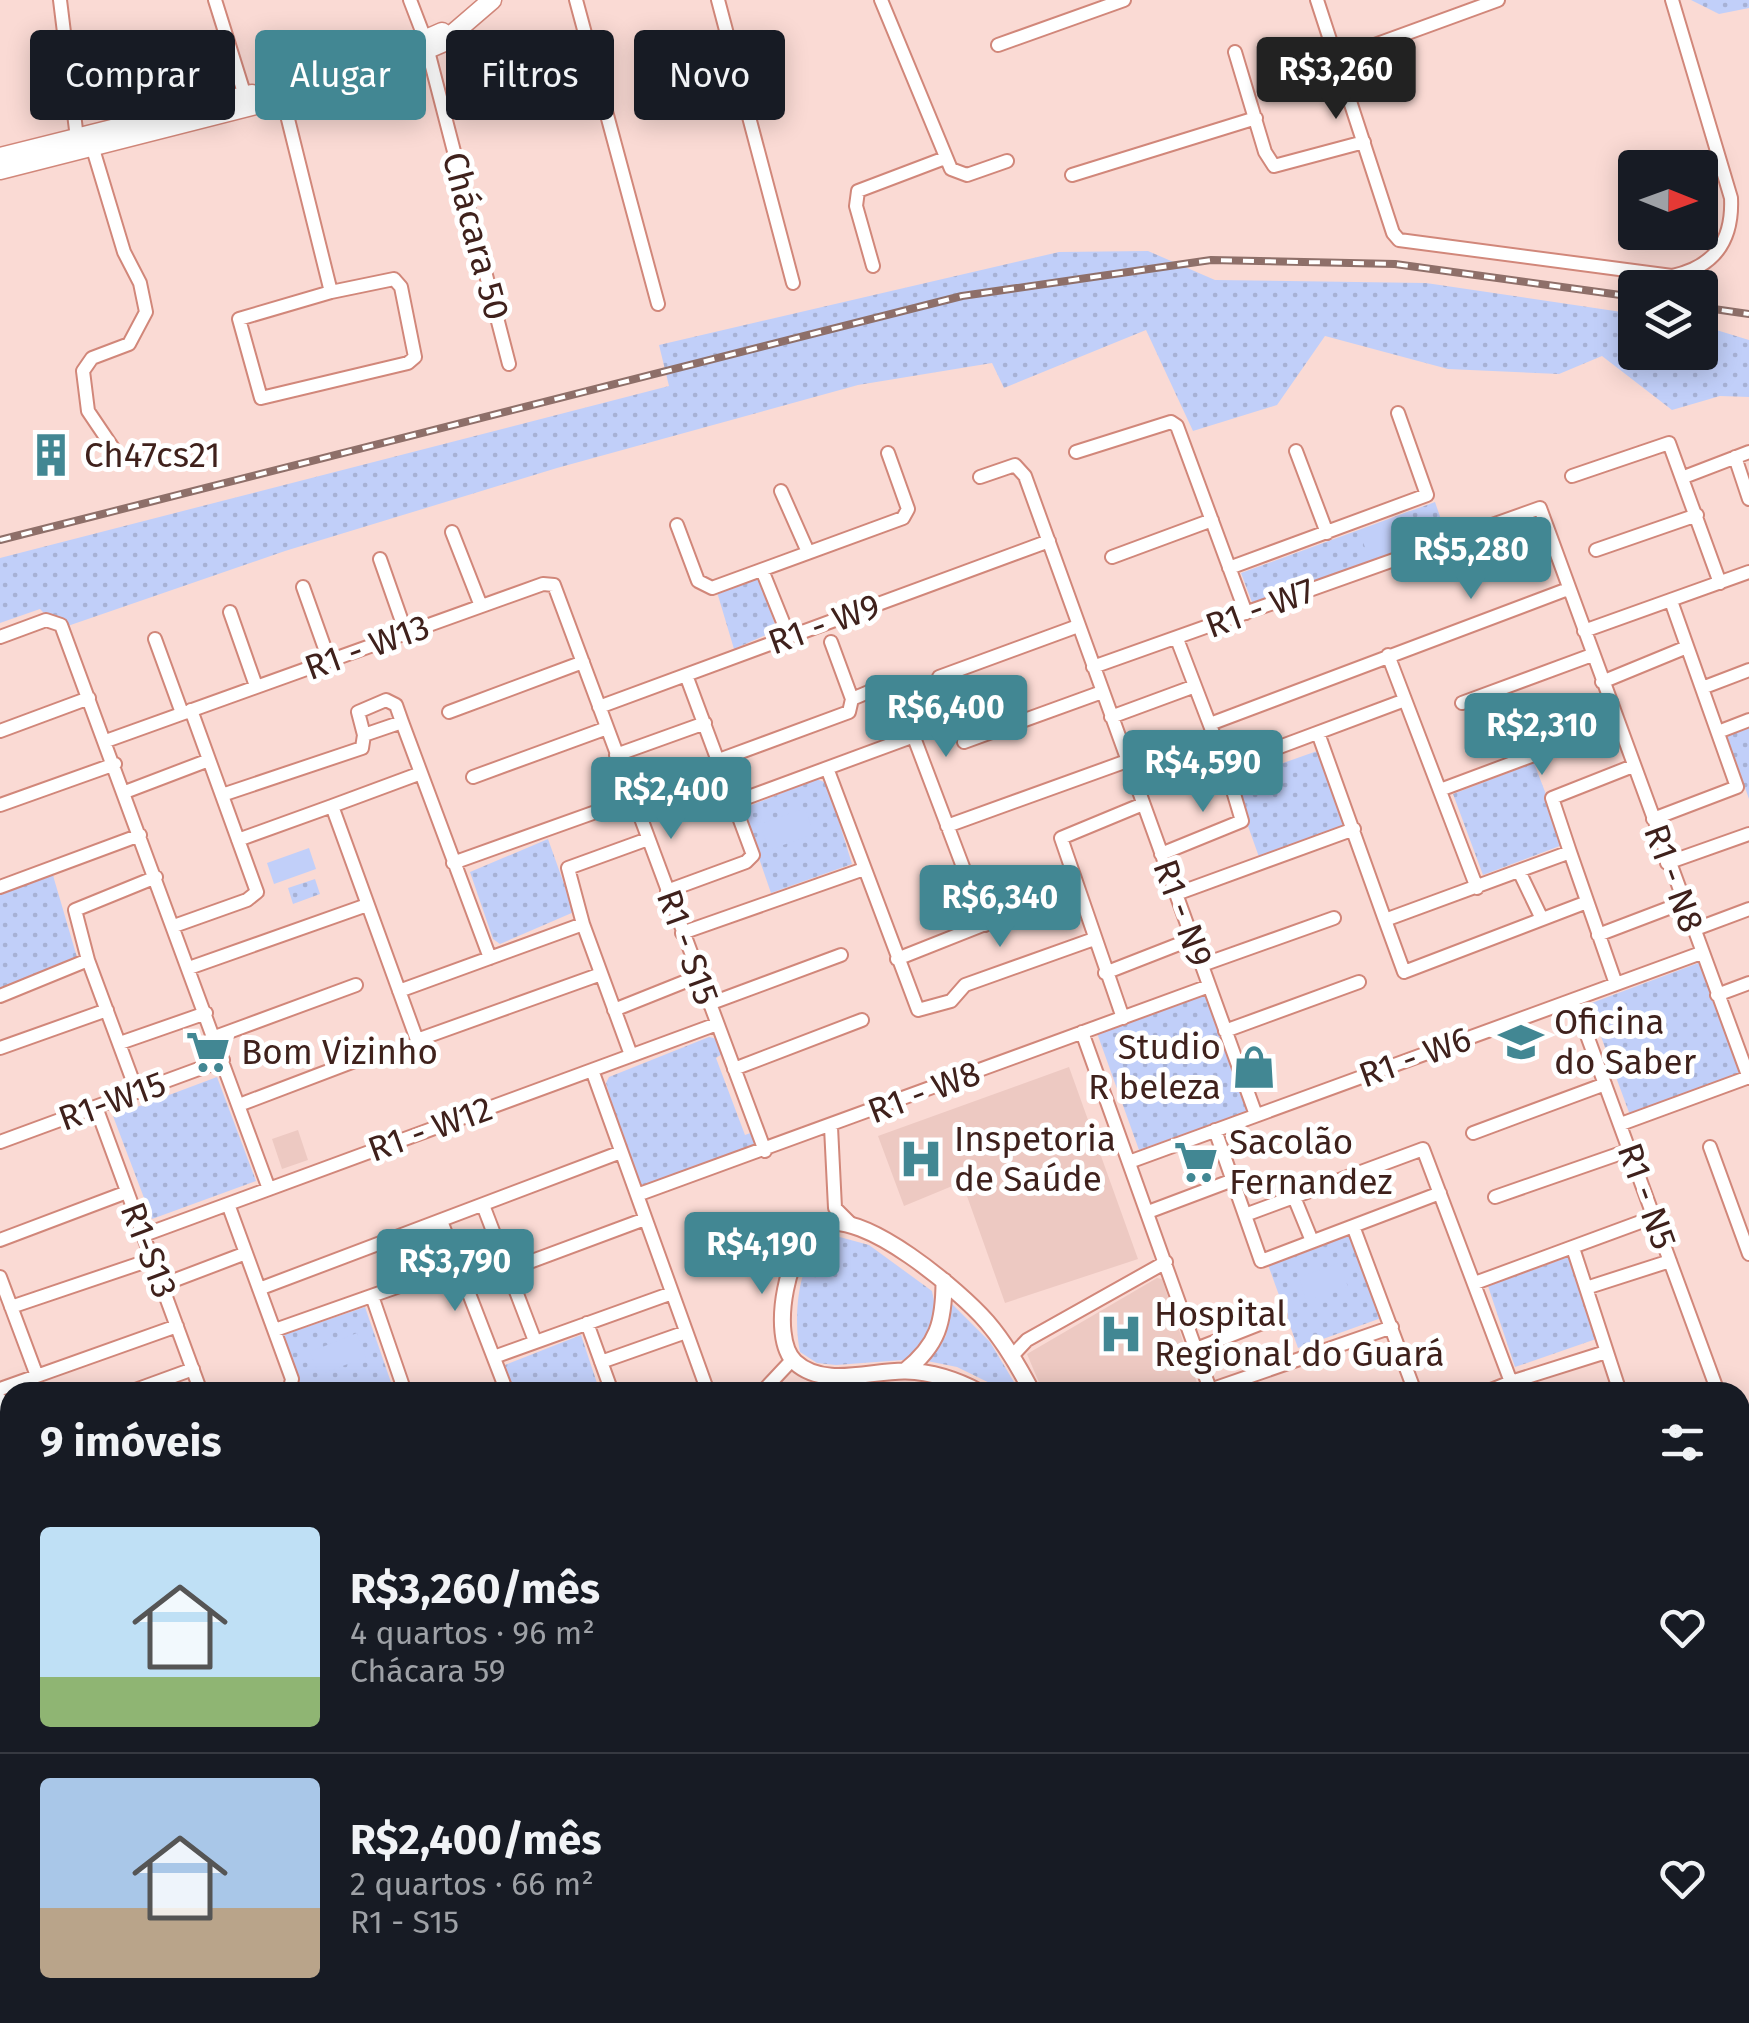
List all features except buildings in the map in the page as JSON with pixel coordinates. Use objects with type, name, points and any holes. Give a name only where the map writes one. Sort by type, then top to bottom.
[{"type":"main road","points":[[426,45],[452,31],[492,0]]},
{"type":"main road","points":[[82,146],[255,93]]},
{"type":"main road","points":[[0,156],[82,146],[255,105]]},
{"type":"main road","points":[[0,170],[55,151]]},
{"type":"street","points":[[60,0],[82,146],[146,307],[142,327],[128,344],[92,358],[83,371],[88,411],[113,448]]},
{"type":"street","points":[[216,0],[245,96]]},
{"type":"street","name":"Chácara 50","points":[[410,0],[421,30]]},
{"type":"street","points":[[576,0],[658,304]]},
{"type":"street","points":[[718,0],[793,283]]},
{"type":"street","points":[[882,0],[948,163],[967,175],[1007,161]]},
{"type":"street","points":[[998,45],[1124,0]]},
{"type":"street","points":[[1317,0],[1399,240],[1672,276],[1702,267],[1716,256],[1728,234],[1731,198],[1672,0]]},
{"type":"street","points":[[1339,58],[1498,0]]},
{"type":"street","name":"Chácara 50","points":[[426,45],[509,364]]},
{"type":"street","points":[[1236,52],[1269,162],[1278,168],[1364,142]]},
{"type":"street","points":[[1072,175],[1256,118]]},
{"type":"street","points":[[289,120],[331,292]]},
{"type":"street","points":[[873,266],[856,194],[948,163]]},
{"type":"street","points":[[394,279],[401,287],[415,357],[408,362],[261,398],[239,319],[331,292],[394,279]]},
{"type":"street","points":[[1229,568],[1426,494],[1398,413]]},
{"type":"street","points":[[1076,452],[1171,422],[1180,433],[1246,613]]},
{"type":"street","points":[[1572,476],[1665,442],[1684,478],[1720,583]]},
{"type":"street","points":[[1296,451],[1327,533]]},
{"type":"street","points":[[677,525],[702,585],[712,588],[906,516],[908,509],[888,452]]},
{"type":"street","points":[[1684,478],[1749,452]]},
{"type":"street","points":[[1734,457],[1749,499]]},
{"type":"street","name":"R1 - N9","points":[[980,476],[1009,466],[1020,468],[1256,1115]]},
{"type":"street","points":[[782,491],[808,552]]},
{"type":"street","name":"R1 - N8","points":[[1540,508],[1749,1078]]},
{"type":"street","name":"R1 - W7","points":[[1093,668],[1540,508]]},
{"type":"street","points":[[1596,550],[1697,515]]},
{"type":"street","points":[[1112,557],[1212,520]]},
{"type":"street","points":[[452,532],[481,606]]},
{"type":"street","name":"R1 - W9","points":[[598,707],[1048,542]]},
{"type":"street","points":[[380,559],[406,633]]},
{"type":"street","points":[[762,570],[789,637]]},
{"type":"street","points":[[1584,631],[1749,572]]},
{"type":"street","name":"R1 - W13","points":[[106,741],[543,584]]},
{"type":"street","name":"R1 - S15","points":[[543,584],[558,588],[632,800],[765,1151]]},
{"type":"street","points":[[303,587],[329,660]]},
{"type":"street","points":[[1210,724],[1568,589]]},
{"type":"street","points":[[1653,819],[1736,789],[1670,601]]},
{"type":"street","points":[[230,612],[256,686]]},
{"type":"street","points":[[0,637],[46,620],[59,622],[269,1189]]},
{"type":"street","points":[[939,676],[1078,626]]},
{"type":"street","points":[[156,639],[209,760],[256,894],[174,926]]},
{"type":"street","points":[[1160,854],[1242,821],[1226,767],[1177,639]]},
{"type":"street","points":[[719,760],[846,715],[852,699],[831,642]]},
{"type":"street","points":[[1602,682],[1687,647]]},
{"type":"street","points":[[1388,655],[1477,888]]},
{"type":"street","points":[[1462,703],[1592,656]]},
{"type":"street","points":[[449,712],[583,662]]},
{"type":"street","points":[[1702,688],[1749,670]]},
{"type":"street","points":[[667,891],[751,859],[752,849],[686,675]]},
{"type":"street","points":[[852,699],[894,686],[985,924]]},
{"type":"street","points":[[1111,717],[1195,686]]},
{"type":"street","points":[[964,742],[1102,692]]},
{"type":"street","points":[[0,731],[89,698]]},
{"type":"street","points":[[222,795],[362,748],[364,735],[358,715],[362,708],[390,700],[402,722],[490,958]]},
{"type":"street","points":[[1226,767],[1405,700]]},
{"type":"street","points":[[1718,732],[1749,720]]},
{"type":"street","points":[[364,735],[402,722]]},
{"type":"street","points":[[616,755],[704,723]]},
{"type":"street","points":[[1440,790],[1617,724]]},
{"type":"street","points":[[473,777],[606,728]]},
{"type":"street","points":[[1318,733],[1404,972],[1586,902]]},
{"type":"street","points":[[735,802],[914,736]]},
{"type":"street","points":[[125,792],[209,760]]},
{"type":"street","points":[[948,826],[1127,760]]},
{"type":"street","points":[[0,806],[114,764]]},
{"type":"street","points":[[1616,984],[1552,798],[1633,766]]},
{"type":"street","points":[[827,768],[912,1002],[921,1011],[951,1001],[965,985],[1094,939]]},
{"type":"street","points":[[238,840],[421,773]]},
{"type":"street","points":[[454,863],[632,800]]},
{"type":"street","points":[[1123,1018],[1076,888],[1063,835],[1143,804]]},
{"type":"street","points":[[332,806],[417,1040],[601,974]]},
{"type":"street","points":[[1176,894],[1354,830]]},
{"type":"street","points":[[0,887],[140,834]]},
{"type":"street","points":[[1668,863],[1749,834]]},
{"type":"street","points":[[631,1055],[583,924],[568,868],[648,839]]},
{"type":"street","points":[[1385,920],[1570,852]]},
{"type":"street","points":[[682,933],[864,870]]},
{"type":"street","points":[[1519,871],[1542,919]]},
{"type":"street","points":[[137,1092],[88,960],[76,908],[156,877]]},
{"type":"street","points":[[896,959],[1076,888]]},
{"type":"street","points":[[1598,935],[1682,902]]},
{"type":"street","points":[[190,968],[367,905]]},
{"type":"street","points":[[1693,930],[1749,910]]},
{"type":"street","points":[[1202,965],[1334,918]]},
{"type":"street","points":[[399,991],[583,924]]},
{"type":"street","points":[[1105,972],[1192,939]]},
{"type":"street","name":"R1 - W6","points":[[1129,1162],[1701,953]]},
{"type":"street","points":[[709,1004],[841,955]]},
{"type":"street","points":[[0,996],[88,960]]},
{"type":"street","points":[[614,1010],[698,976]]},
{"type":"street","points":[[1226,1031],[1359,982]]},
{"type":"street","points":[[1717,995],[1749,983]]},
{"type":"street","points":[[215,1037],[356,985]]},
{"type":"street","name":"R1 - W8","points":[[637,1195],[1209,986]]},
{"type":"street","name":"R1 - N5","points":[[1574,1000],[1714,1382]]},
{"type":"street","points":[[0,1048],[108,1010]]},
{"type":"street","points":[[120,1043],[206,1012]]},
{"type":"street","points":[[734,1068],[862,1020]]},
{"type":"street","name":"R1 - W12","points":[[144,1235],[716,1024]]},
{"type":"street","points":[[1082,1032],[1208,1382]]},
{"type":"street","points":[[239,1104],[381,1052]]},
{"type":"street","name":"R1-W15","points":[[0,1142],[223,1060]]},
{"type":"street","points":[[592,1070],[704,1382]]},
{"type":"street","points":[[1621,1124],[1749,1078]]},
{"type":"street","points":[[1473,1134],[1605,1084]]},
{"type":"street","name":"R1-S13","points":[[96,1108],[198,1382]]},
{"type":"street","points":[[828,1128],[836,1208],[850,1223],[944,1281],[1001,1340],[1027,1382]]},
{"type":"street","points":[[828,1128],[827,1206],[821,1225],[800,1246],[790,1272],[782,1324],[784,1345],[792,1360],[820,1375],[905,1371],[954,1382]]},
{"type":"street","points":[[1214,1130],[1262,1260],[1440,1193]]},
{"type":"street","points":[[1710,1147],[1749,1254]]},
{"type":"street","points":[[1245,1215],[1423,1149],[1511,1382],[1606,1352]]},
{"type":"street","points":[[1495,1197],[1630,1150]]},
{"type":"street","points":[[259,1289],[621,1152]]},
{"type":"street","points":[[1148,1212],[1233,1180]]},
{"type":"street","points":[[0,1240],[127,1192]]},
{"type":"street","points":[[1294,1197],[1312,1241]]},
{"type":"street","points":[[228,1204],[292,1382]]},
{"type":"street","points":[[483,1206],[535,1342]]},
{"type":"street","points":[[1476,1283],[1654,1217]]},
{"type":"street","points":[[508,1270],[645,1219]]},
{"type":"street","points":[[442,1222],[503,1382]]},
{"type":"street","points":[[821,1225],[850,1223]]},
{"type":"street","points":[[1353,1226],[1411,1382]]},
{"type":"street","points":[[1573,1248],[1616,1382]]},
{"type":"street","points":[[162,1285],[246,1253]]},
{"type":"street","points":[[12,1307],[153,1259]]},
{"type":"street","points":[[1586,1288],[1670,1261]]},
{"type":"street","points":[[1013,1355],[1027,1340],[1166,1262]]},
{"type":"street","points":[[275,1330],[459,1264]]},
{"type":"street","points":[[0,1278],[37,1376]]},
{"type":"street","points":[[905,1371],[928,1352],[940,1333],[944,1281]]},
{"type":"street","points":[[494,1357],[672,1293]]},
{"type":"street","points":[[372,1296],[402,1382]]},
{"type":"street","points":[[1196,1349],[1280,1316]]},
{"type":"street","points":[[587,1323],[608,1382]]},
{"type":"street","points":[[20,1382],[177,1326]]},
{"type":"street","points":[[1236,1382],[1392,1327]]},
{"type":"street","points":[[601,1362],[686,1332]]},
{"type":"street","points":[[1001,1340],[1027,1340]]},
{"type":"street","points":[[771,1382],[792,1360]]},
{"type":"street","points":[[157,1382],[193,1369]]},
{"type":"shaded area","points":[[1691,0],[1749,0],[1749,8],[1719,14]]},
{"type":"shaded area","points":[[1148,251],[1215,280],[1426,283],[1618,311],[1618,368],[1602,356],[1559,374],[1448,369],[1325,336],[1277,405],[1193,431],[1146,330],[1004,388],[992,363],[858,385],[557,468],[285,551],[59,629],[40,609],[0,623],[0,558],[669,386],[659,345],[1059,252]]},
{"type":"shaded area","points":[[1718,331],[1749,340],[1749,397],[1720,396],[1672,410],[1620,370],[1718,370]]},
{"type":"shaded area","points":[[1435,502],[1446,534],[1253,605],[1241,573]]},
{"type":"shaded area","points":[[1410,511],[1422,541],[1370,561],[1359,531]]},
{"type":"shaded area","points":[[758,578],[777,630],[734,649],[717,592]]},
{"type":"shaded area","points":[[1749,728],[1749,799],[1727,736]]},
{"type":"shaded area","points":[[1320,750],[1347,827],[1259,857],[1232,781]]},
{"type":"shaded area","points":[[1534,763],[1565,844],[1483,875],[1453,794]]},
{"type":"shaded area","points":[[816,779],[827,783],[852,864],[771,893],[742,809]]},
{"type":"shaded area","points":[[805,808],[814,834],[769,850],[760,824]]},
{"type":"shaded area","points":[[548,839],[574,912],[500,944],[493,939],[470,872]]},
{"type":"shaded area","points":[[309,848],[316,869],[274,884],[267,863]]},
{"type":"shaded area","points":[[52,872],[79,964],[0,988],[0,888]]},
{"type":"shaded area","points":[[315,879],[320,894],[293,904],[288,888]]},
{"type":"shaded area","points":[[1701,962],[1741,1074],[1630,1115],[1589,1004]]},
{"type":"shaded area","points":[[1207,994],[1248,1111],[1139,1150],[1097,1033]]},
{"type":"shaded area","points":[[709,1037],[717,1039],[722,1054],[716,1058],[745,1135],[753,1132],[754,1148],[642,1190],[627,1157],[606,1083],[609,1077]]},
{"type":"shaded area","points":[[1069,1067],[1138,1259],[1005,1303],[962,1182],[904,1206],[878,1136]]},
{"type":"shaded area","points":[[217,1077],[256,1181],[152,1219],[113,1116]]},
{"type":"shaded area","points":[[298,1130],[308,1160],[282,1169],[272,1139]]},
{"type":"shaded area","points":[[1353,1231],[1384,1317],[1298,1348],[1267,1262]]},
{"type":"shaded area","points":[[836,1236],[869,1245],[932,1291],[937,1317],[918,1353],[903,1360],[836,1365],[817,1363],[800,1352],[800,1285],[813,1254]]},
{"type":"shaded area","points":[[1571,1256],[1599,1338],[1515,1367],[1488,1286]]},
{"type":"shaded area","points":[[1340,1263],[1348,1287],[1306,1301],[1299,1277]]},
{"type":"shaded area","name":"Hospital Regional do Guará","points":[[1157,1278],[1162,1279],[1197,1382],[1039,1382],[1027,1354]]},
{"type":"shaded area","points":[[949,1301],[990,1342],[1014,1382],[988,1382],[957,1367],[927,1361],[946,1336]]},
{"type":"shaded area","points":[[365,1307],[391,1382],[299,1382],[283,1335]]},
{"type":"shaded area","points":[[357,1333],[366,1357],[319,1375],[310,1352]]},
{"type":"shaded area","points":[[581,1335],[597,1382],[511,1382],[505,1365]]},
{"type":"railway","points":[[0,540],[962,296],[1211,260],[1395,264],[1618,295]]},
{"type":"railway","points":[[1718,310],[1749,314]]},
{"type":"place","name":"Ch47cs21","points":[[51,455]]},
{"type":"place","name":"Oficina do Saber","points":[[1521,1042]]},
{"type":"place","name":"Bom Vizinho","points":[[208,1052]]},
{"type":"place","name":"Studio R beleza","points":[[1254,1067]]},
{"type":"place","name":"Inspetoria de Saúde","points":[[921,1159]]},
{"type":"place","name":"Sacolão Fernandez","points":[[1196,1162]]},
{"type":"place","name":"Hospital Regional do Guará","points":[[1121,1334]]}]
